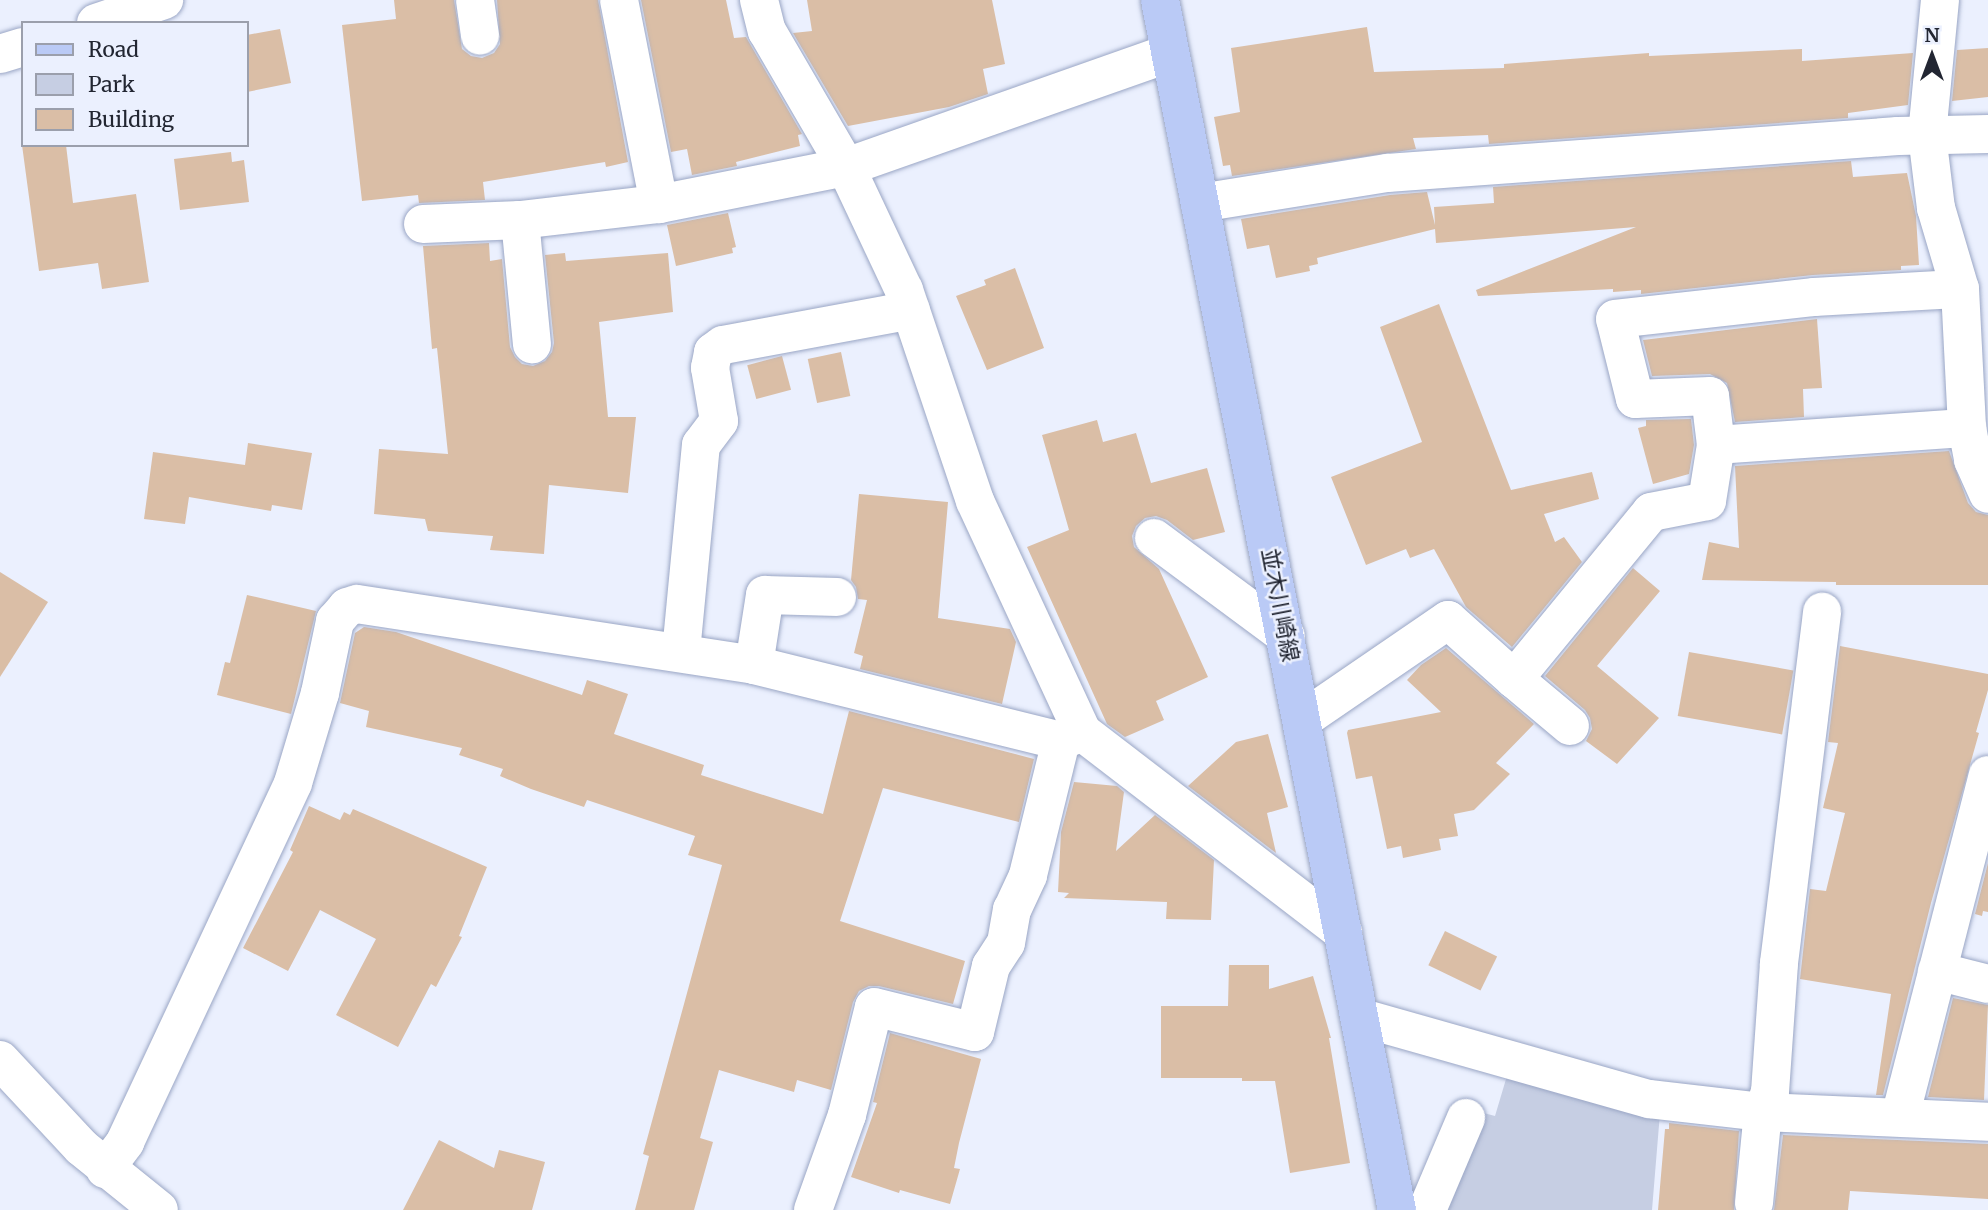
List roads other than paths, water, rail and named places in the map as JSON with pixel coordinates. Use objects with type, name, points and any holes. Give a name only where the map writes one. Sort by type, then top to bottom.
[{"type":"main road","name":"並木川崎線","points":[[1160,0],[1362,1018],[1397,1210]]},
{"type":"street","points":[[102,21],[164,0]]},
{"type":"street","points":[[619,0],[659,204]]},
{"type":"street","points":[[759,0],[767,31],[846,167],[911,310],[975,501],[1072,737],[1028,875],[1012,910],[1006,943],[991,967],[975,1032],[874,1007],[847,1115],[814,1210]]},
{"type":"street","points":[[1940,0],[1927,135],[1936,208],[1970,301],[1967,428],[1973,460],[1988,494]]},
{"type":"street","points":[[0,54],[21,48]]},
{"type":"street","points":[[423,225],[520,220],[659,204],[846,167],[1169,52]]},
{"type":"street","points":[[1199,203],[1387,173],[1927,135],[1988,134]]},
{"type":"street","points":[[520,220],[531,344]]},
{"type":"street","points":[[1514,679],[1651,512],[1707,501],[1716,445],[1710,396],[1635,399],[1615,320],[1802,298],[1970,301]]},
{"type":"street","points":[[681,652],[701,444],[719,421],[710,368],[713,352],[723,345],[911,310]]},
{"type":"street","points":[[1716,445],[1967,428]]},
{"type":"street","points":[[1154,538],[1286,636]]},
{"type":"street","points":[[754,665],[765,596],[837,597]]},
{"type":"street","points":[[105,1169],[125,1142],[293,783],[320,693],[335,621],[339,613],[357,604],[754,665],[1072,737],[1343,932]]},
{"type":"street","points":[[1754,1203],[1763,1112],[1770,1091],[1779,963],[1822,612]]},
{"type":"street","points":[[1302,720],[1448,620],[1570,726]]},
{"type":"street","points":[[1900,1117],[1937,971],[1979,848],[1988,775]]},
{"type":"street","points":[[1937,971],[1988,984]]},
{"type":"street","points":[[1362,1018],[1649,1098],[1763,1112],[1988,1122]]},
{"type":"street","points":[[0,1060],[105,1169],[159,1210]]},
{"type":"street","points":[[1427,1210],[1466,1118]]}]
